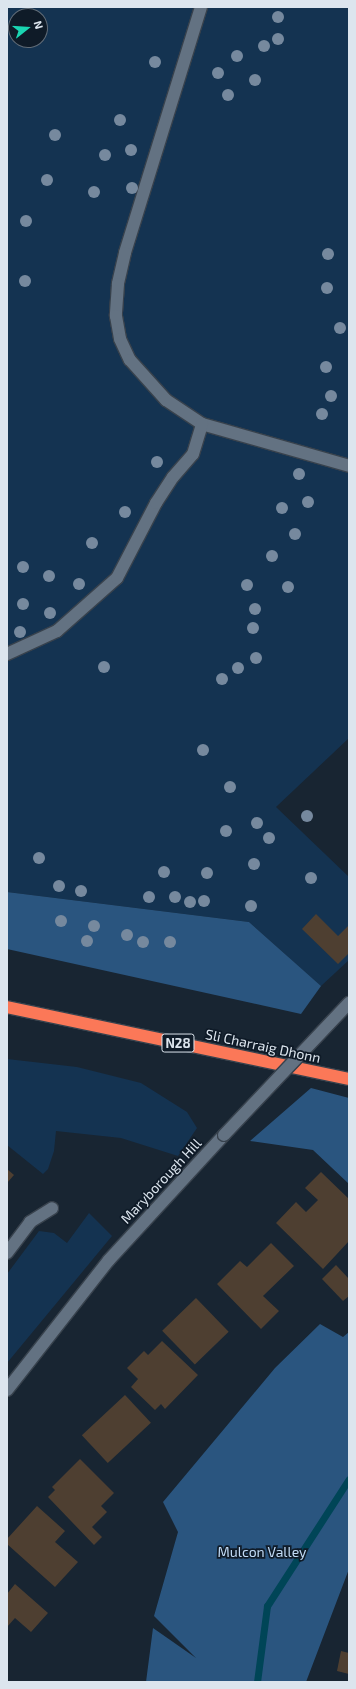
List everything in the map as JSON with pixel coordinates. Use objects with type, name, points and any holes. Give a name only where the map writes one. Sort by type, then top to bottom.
[{"type":"highway","name":"Sli Charraig Dhonn","points":[[7,1007],[349,1080]]},
{"type":"street","points":[[201,7],[125,253],[118,284],[116,316],[120,339],[130,360],[166,400],[202,424],[349,466]]},
{"type":"street","points":[[7,654],[57,631],[117,578],[156,503],[173,477],[193,454],[202,424]]},
{"type":"street","name":"Maryborough Hill","points":[[7,1390],[109,1260],[224,1135],[349,1004]]},
{"type":"street","points":[[7,1253],[30,1222],[52,1208]]},
{"type":"shaded area","points":[[7,7],[349,7],[349,738],[276,807],[349,877],[349,960],[321,986],[249,922],[7,892]]},
{"type":"shaded area","points":[[7,1059],[77,1067],[141,1083],[187,1112],[197,1128],[178,1156],[121,1138],[56,1131],[54,1151],[48,1169],[43,1174],[7,1145]]},
{"type":"shaded area","points":[[89,1213],[112,1236],[7,1363],[7,1274],[39,1231],[54,1233],[67,1243]]},
{"type":"green space","points":[[7,892],[249,922],[321,986],[301,1014],[7,949]]},
{"type":"green space","points":[[311,1088],[349,1098],[349,1184],[313,1150],[250,1141]]},
{"type":"green space","name":"Mulcon Valley","points":[[320,1324],[343,1337],[349,1332],[349,1569],[306,1682],[146,1682],[153,1628],[196,1658],[154,1616],[178,1532],[163,1502],[275,1368]]},
{"type":"building","points":[[316,914],[338,936],[349,925],[349,953],[338,964],[302,929]]},
{"type":"building","points":[[7,1169],[14,1175],[7,1183]]},
{"type":"building","points":[[321,1172],[349,1199],[349,1241],[323,1269],[276,1223],[296,1202],[306,1212],[318,1200],[305,1188]]},
{"type":"building","points":[[271,1243],[294,1266],[263,1296],[279,1311],[261,1329],[217,1284],[240,1261],[247,1267]]},
{"type":"building","points":[[336,1265],[349,1279],[349,1296],[343,1301],[322,1279]]},
{"type":"building","points":[[196,1298],[229,1332],[195,1364],[162,1331]]},
{"type":"building","points":[[162,1341],[198,1375],[165,1409],[161,1404],[155,1410],[131,1387],[138,1379],[127,1368],[144,1351],[148,1355]]},
{"type":"building","points":[[125,1395],[151,1423],[108,1463],[82,1435]]},
{"type":"building","points":[[80,1459],[114,1493],[101,1506],[107,1512],[92,1527],[102,1537],[94,1545],[48,1497],[55,1490],[52,1487]]},
{"type":"building","points":[[37,1506],[65,1531],[55,1542],[78,1562],[55,1587],[7,1544],[7,1539]]},
{"type":"building","points":[[15,1584],[48,1613],[31,1632],[15,1618],[7,1627],[7,1594]]},
{"type":"building","points":[[341,1651],[349,1653],[349,1674],[337,1671]]},
{"type":"waterway","points":[[257,1682],[267,1606],[349,1479]]}]
